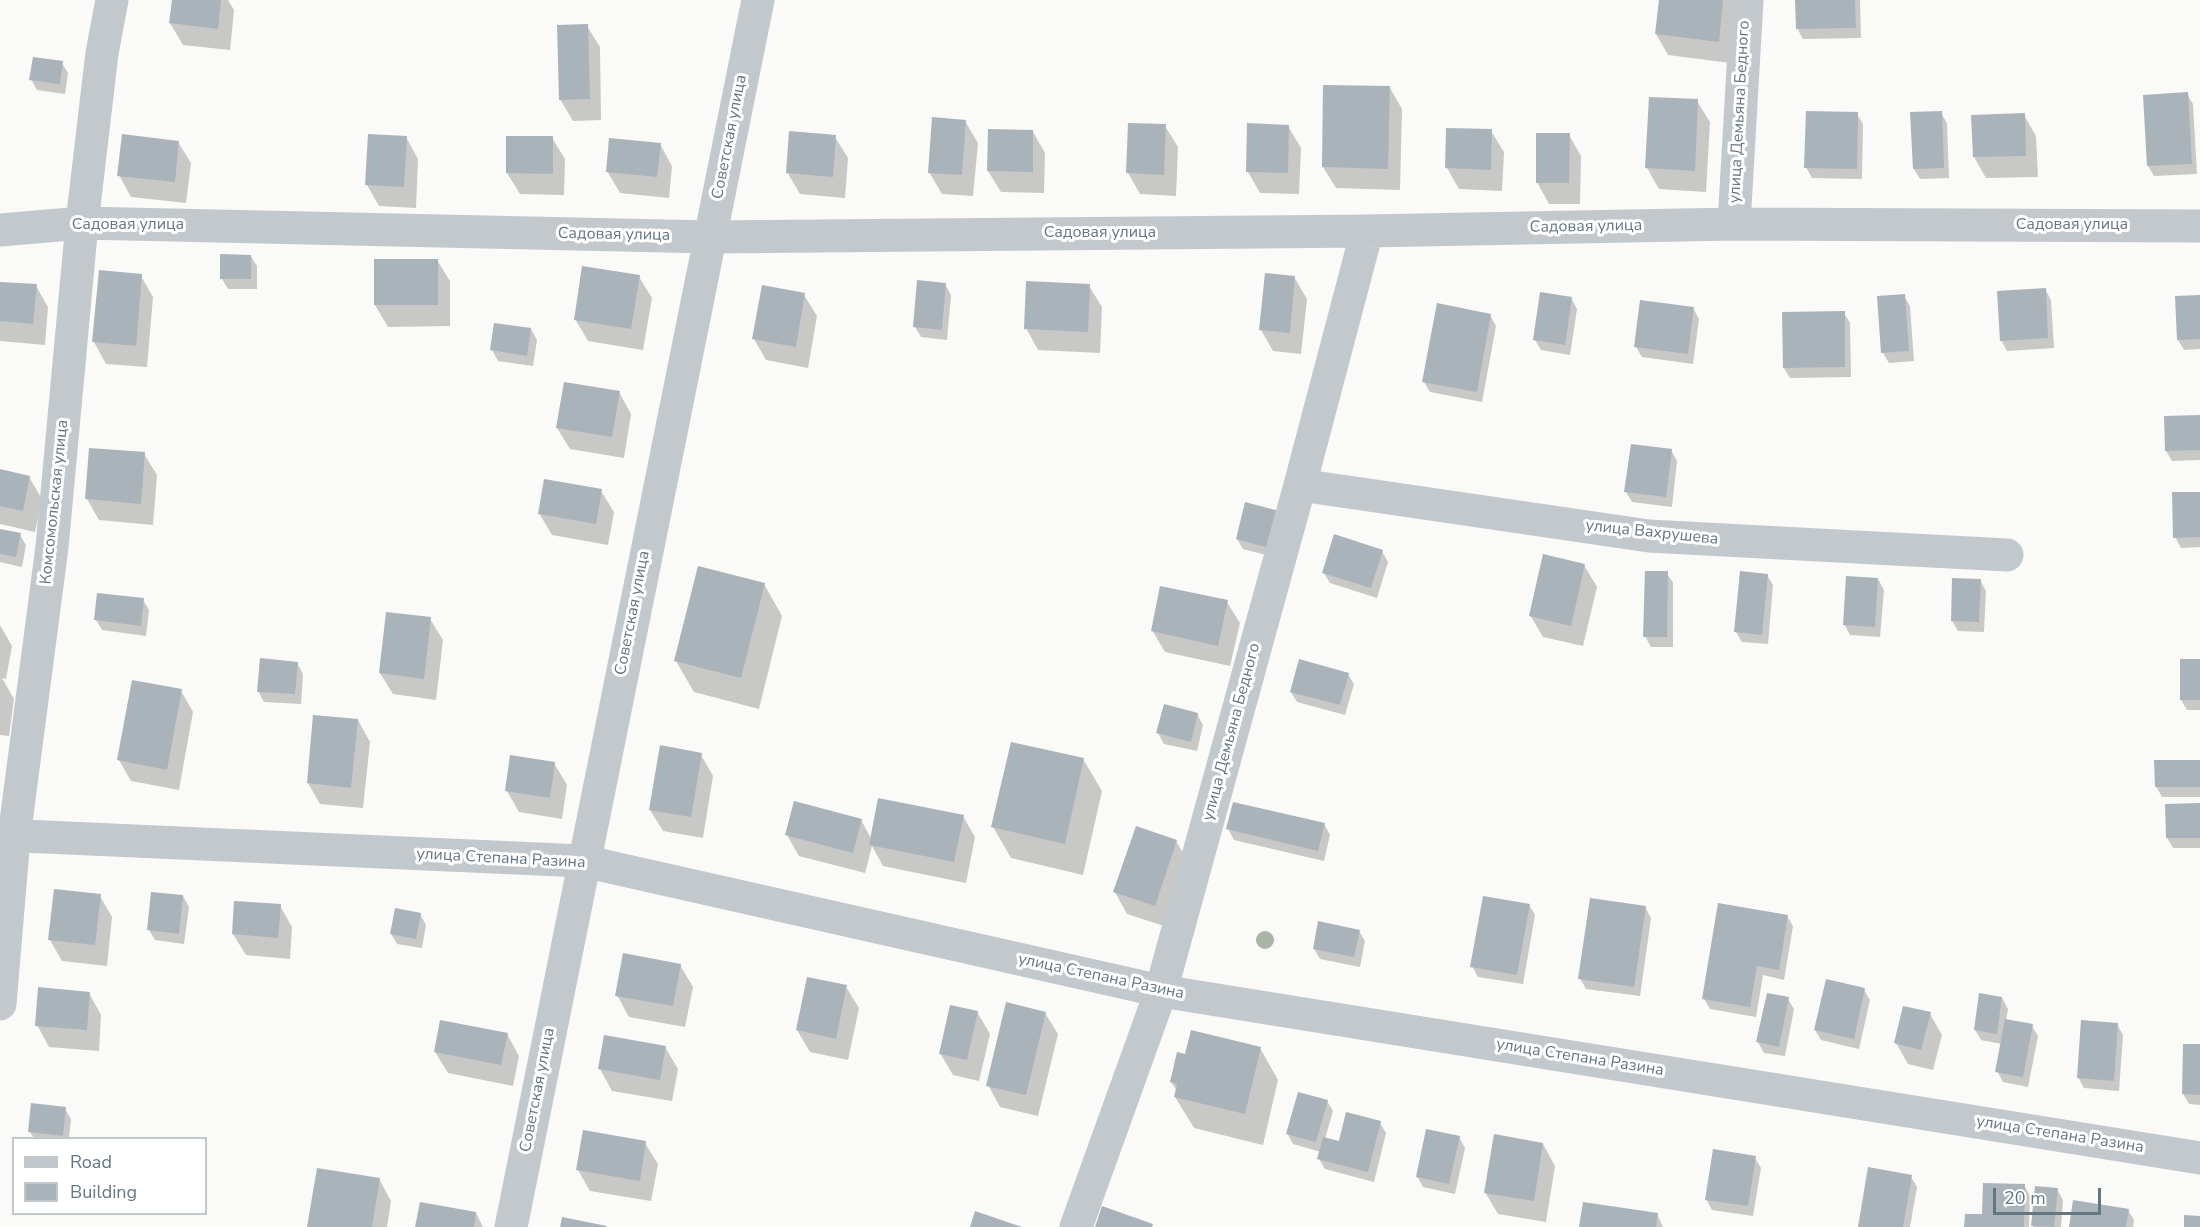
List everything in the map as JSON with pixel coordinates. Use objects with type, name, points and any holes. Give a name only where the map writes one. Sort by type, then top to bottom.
[{"type":"street","name":"Комсомольская улица","points":[[0,1004],[7,836],[52,547],[82,223],[102,53],[112,0]]},
{"type":"street","name":"Советская улица","points":[[511,1227],[758,0]]},
{"type":"street","name":"улица Демьяна Бедного","points":[[1734,224],[1747,0]]},
{"type":"street","name":"Садовая улица","points":[[0,230],[82,223],[710,237],[1367,231],[1734,224],[2200,226]]},
{"type":"street","name":"улица Демьяна Бедного","points":[[1076,1227],[1161,991],[1367,231]]},
{"type":"street","name":"улица Вахрушева","points":[[1300,485],[1649,536],[2007,555]]},
{"type":"street","name":"улица Степана Разина","points":[[7,836],[583,861],[1161,991],[2200,1158]]},
{"type":"building","points":[[172,0],[221,0],[218,29],[169,23]]},
{"type":"building","points":[[1659,0],[1723,0],[1719,42],[1655,34]]},
{"type":"building","points":[[1795,0],[1855,0],[1856,28],[1796,29]]},
{"type":"building","points":[[588,24],[590,99],[559,100],[557,25]]},
{"type":"building","points":[[33,57],[63,61],[60,84],[29,80]]},
{"type":"building","points":[[1323,85],[1390,86],[1388,169],[1322,167]]},
{"type":"building","points":[[2188,92],[2192,164],[2147,166],[2143,95]]},
{"type":"building","points":[[1649,97],[1698,99],[1695,171],[1645,168]]},
{"type":"building","points":[[1806,111],[1858,112],[1857,169],[1804,168]]},
{"type":"building","points":[[1942,111],[1944,168],[1913,169],[1910,112]]},
{"type":"building","points":[[2025,113],[2026,156],[1973,157],[1971,115]]},
{"type":"building","points":[[932,117],[966,120],[962,175],[928,173]]},
{"type":"building","points":[[1128,123],[1166,124],[1164,175],[1126,173]]},
{"type":"building","points":[[1247,123],[1289,125],[1288,173],[1246,172]]},
{"type":"building","points":[[1446,128],[1492,129],[1491,170],[1445,168]]},
{"type":"building","points":[[988,129],[1033,130],[1033,172],[987,171]]},
{"type":"building","points":[[789,131],[836,135],[833,177],[786,173]]},
{"type":"building","points":[[1536,133],[1570,133],[1569,183],[1536,183]]},
{"type":"building","points":[[122,134],[179,141],[175,182],[117,176]]},
{"type":"building","points":[[368,134],[407,136],[404,187],[365,185]]},
{"type":"building","points":[[506,136],[553,136],[553,174],[506,173]]},
{"type":"building","points":[[609,138],[661,143],[657,177],[606,172]]},
{"type":"building","points":[[220,254],[251,255],[251,279],[220,279]]},
{"type":"building","points":[[374,259],[438,259],[438,305],[374,305]]},
{"type":"building","points":[[582,266],[640,275],[631,329],[574,320]]},
{"type":"building","points":[[99,270],[142,274],[136,346],[92,342]]},
{"type":"building","points":[[1265,273],[1295,276],[1290,333],[1259,330]]},
{"type":"building","points":[[917,280],[946,283],[942,330],[913,327]]},
{"type":"building","points":[[1026,281],[1090,284],[1088,332],[1024,329]]},
{"type":"building","points":[[0,282],[37,284],[33,324],[0,321]]},
{"type":"building","points":[[762,285],[805,293],[796,347],[752,339]]},
{"type":"building","points":[[2046,288],[2048,338],[2000,341],[1997,291]]},
{"type":"building","points":[[1540,292],[1572,297],[1565,345],[1533,340]]},
{"type":"building","points":[[1905,294],[1909,351],[1881,353],[1877,296]]},
{"type":"building","points":[[2200,295],[2200,339],[2177,340],[2175,296]]},
{"type":"building","points":[[1640,300],[1694,307],[1688,354],[1634,347]]},
{"type":"building","points":[[1437,303],[1491,314],[1477,392],[1422,382]]},
{"type":"building","points":[[1845,311],[1845,367],[1783,368],[1782,312]]},
{"type":"building","points":[[494,323],[531,328],[527,356],[490,350]]},
{"type":"building","points":[[564,382],[620,391],[612,437],[556,428]]},
{"type":"building","points":[[2200,415],[2200,450],[2165,451],[2164,416]]},
{"type":"building","points":[[1631,444],[1672,449],[1666,497],[1624,492]]},
{"type":"building","points":[[89,448],[145,452],[141,504],[85,499]]},
{"type":"building","points":[[0,469],[30,476],[23,511],[0,506]]},
{"type":"building","points":[[544,479],[602,489],[596,524],[538,514]]},
{"type":"building","points":[[2172,492],[2200,492],[2200,537],[2173,538]]},
{"type":"building","points":[[1245,502],[1279,511],[1269,548],[1236,539]]},
{"type":"building","points":[[0,529],[21,533],[16,557],[0,554]]},
{"type":"building","points":[[1334,534],[1383,550],[1371,588],[1322,573]]},
{"type":"building","points":[[1543,554],[1585,564],[1571,626],[1529,616]]},
{"type":"building","points":[[698,566],[765,583],[741,678],[674,661]]},
{"type":"building","points":[[1645,571],[1668,571],[1667,637],[1643,637]]},
{"type":"building","points":[[1740,571],[1768,574],[1762,635],[1734,632]]},
{"type":"building","points":[[1846,576],[1878,578],[1875,627],[1843,625]]},
{"type":"building","points":[[1952,578],[1981,579],[1979,622],[1951,621]]},
{"type":"building","points":[[1160,586],[1228,600],[1218,646],[1151,631]]},
{"type":"building","points":[[97,593],[144,598],[141,626],[94,620]]},
{"type":"building","points":[[386,612],[431,617],[424,679],[379,673]]},
{"type":"building","points":[[260,658],[298,662],[295,694],[257,692]]},
{"type":"building","points":[[1299,659],[1349,673],[1340,705],[1290,692]]},
{"type":"building","points":[[2180,659],[2200,659],[2200,700],[2180,700]]},
{"type":"building","points":[[132,680],[182,689],[167,770],[117,760]]},
{"type":"building","points":[[1164,704],[1198,713],[1191,742],[1156,733]]},
{"type":"building","points":[[313,715],[358,719],[351,788],[307,783]]},
{"type":"building","points":[[1011,742],[1084,758],[1065,844],[991,827]]},
{"type":"building","points":[[660,745],[702,753],[691,817],[649,810]]},
{"type":"building","points":[[510,755],[555,762],[550,798],[505,791]]},
{"type":"building","points":[[2154,760],[2200,760],[2200,787],[2155,787]]},
{"type":"building","points":[[878,798],[964,815],[954,862],[869,845]]},
{"type":"building","points":[[794,801],[862,819],[853,853],[785,835]]},
{"type":"building","points":[[1233,802],[1325,823],[1318,851],[1226,829]]},
{"type":"building","points":[[2200,803],[2200,838],[2166,838],[2165,804]]},
{"type":"building","points":[[1136,826],[1177,840],[1155,906],[1113,892]]},
{"type":"building","points":[[54,889],[101,894],[95,945],[48,940]]},
{"type":"building","points":[[151,892],[183,895],[179,934],[147,930]]},
{"type":"building","points":[[1483,896],[1530,904],[1517,975],[1470,967]]},
{"type":"building","points":[[1590,898],[1646,906],[1634,987],[1578,979]]},
{"type":"building","points":[[234,901],[281,904],[278,938],[232,934]]},
{"type":"building","points":[[1718,903],[1788,915],[1779,970],[1757,966],[1750,1007],[1702,999]]},
{"type":"building","points":[[395,908],[421,913],[416,939],[390,934]]},
{"type":"building","points":[[1318,921],[1360,930],[1354,957],[1313,949]]},
{"type":"building","points":[[623,953],[681,964],[673,1006],[615,996]]},
{"type":"building","points":[[807,977],[847,985],[836,1039],[796,1030]]},
{"type":"building","points":[[1826,979],[1865,988],[1854,1039],[1814,1030]]},
{"type":"building","points":[[38,987],[90,992],[87,1030],[35,1026]]},
{"type":"building","points":[[1767,993],[1789,997],[1779,1047],[1756,1042]]},
{"type":"building","points":[[1979,993],[2002,997],[1997,1034],[1974,1030]]},
{"type":"building","points":[[1006,1002],[1046,1012],[1026,1095],[986,1086]]},
{"type":"building","points":[[950,1005],[978,1011],[967,1060],[939,1054]]},
{"type":"building","points":[[1903,1006],[1931,1012],[1921,1050],[1894,1043]]},
{"type":"building","points":[[2005,1019],[2033,1024],[2023,1077],[1995,1072]]},
{"type":"building","points":[[440,1020],[508,1033],[501,1065],[434,1052]]},
{"type":"building","points":[[2081,1020],[2118,1023],[2114,1081],[2077,1078]]},
{"type":"building","points":[[1191,1030],[1261,1047],[1245,1114],[1174,1097],[1177,1084],[1170,1082],[1177,1052],[1185,1054]]},
{"type":"building","points":[[604,1035],[666,1046],[660,1080],[598,1069]]},
{"type":"building","points":[[2183,1044],[2200,1044],[2200,1095],[2182,1094]]},
{"type":"building","points":[[1298,1092],[1328,1100],[1316,1142],[1286,1134]]},
{"type":"building","points":[[31,1103],[66,1107],[63,1136],[28,1132]]},
{"type":"building","points":[[1346,1112],[1381,1121],[1368,1172],[1317,1159],[1323,1137],[1339,1141]]},
{"type":"building","points":[[1426,1129],[1460,1136],[1449,1184],[1416,1177]]},
{"type":"building","points":[[583,1130],[646,1141],[640,1181],[576,1170]]},
{"type":"building","points":[[1494,1134],[1543,1143],[1534,1201],[1484,1193]]},
{"type":"building","points":[[1713,1149],[1756,1156],[1748,1206],[1705,1200]]},
{"type":"building","points":[[1868,1167],[1912,1175],[1903,1227],[1858,1227]]},
{"type":"building","points":[[317,1168],[380,1178],[372,1227],[307,1227]]},
{"type":"building","points":[[1983,1183],[2025,1184],[2024,1227],[1964,1227],[1965,1214],[1982,1214]]},
{"type":"building","points":[[2035,1186],[2058,1188],[2054,1227],[2031,1226]]},
{"type":"building","points":[[2073,1200],[2129,1209],[2126,1227],[2069,1227]]},
{"type":"building","points":[[420,1202],[476,1212],[474,1227],[415,1227]]},
{"type":"building","points":[[1583,1202],[1658,1213],[1656,1227],[1579,1227]]},
{"type":"building","points":[[1102,1206],[1153,1224],[1152,1227],[1095,1227]]},
{"type":"building","points":[[975,1211],[1022,1227],[970,1227]]},
{"type":"building","points":[[2184,1215],[2200,1216],[2200,1227],[2184,1227]]},
{"type":"building","points":[[562,1217],[607,1226],[560,1227]]}]
